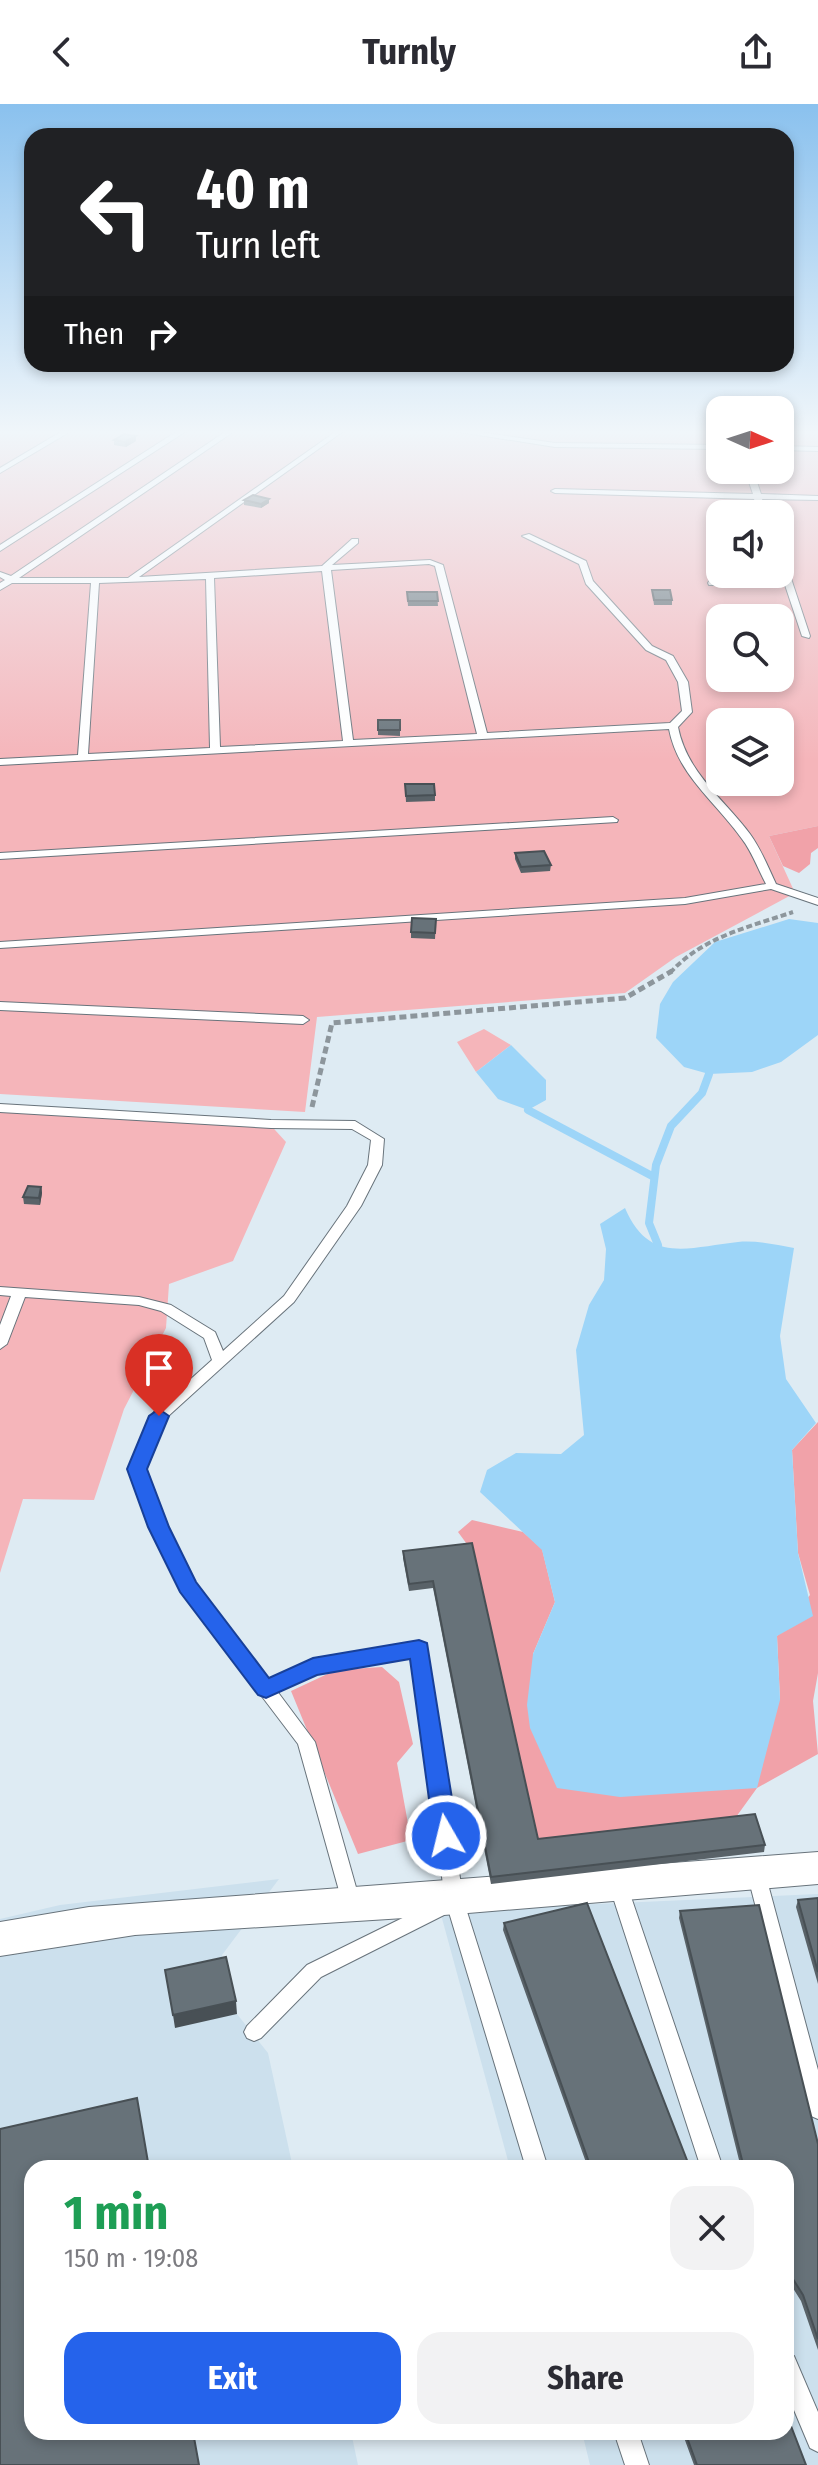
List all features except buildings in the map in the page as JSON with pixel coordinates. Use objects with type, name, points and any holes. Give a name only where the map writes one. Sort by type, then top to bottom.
[{"type":"street","points":[[0,1939],[44,1929],[201,1913],[454,1899],[818,1868]]},
{"type":"lane","points":[[0,587],[70,540]]},
{"type":"lane","points":[[131,578],[185,540]]},
{"type":"lane","points":[[0,762],[673,726],[687,712],[683,682],[670,658],[649,648],[589,582],[583,563],[535,540]]},
{"type":"lane","points":[[326,566],[355,541]]},
{"type":"lane","points":[[0,574],[12,580],[95,580],[326,566],[439,565],[482,734]]},
{"type":"lane","points":[[326,566],[348,742]]},
{"type":"lane","points":[[210,574],[215,750]]},
{"type":"lane","points":[[83,757],[95,580]]},
{"type":"lane","points":[[790,588],[806,636]]},
{"type":"lane","points":[[673,726],[675,743],[688,765],[747,839],[772,886]]},
{"type":"lane","points":[[0,856],[613,820]]},
{"type":"lane","points":[[0,945],[685,901],[772,886],[818,902]]},
{"type":"lane","points":[[0,1006],[303,1020]]},
{"type":"lane","points":[[0,1108],[271,1124],[355,1125],[378,1139],[375,1165],[354,1206],[289,1299],[159,1416],[137,1469],[158,1527],[188,1587],[306,1742],[352,1906]]},
{"type":"lane","points":[[0,1291],[139,1301],[166,1308],[210,1335],[219,1360]]},
{"type":"lane","points":[[0,1344],[20,1292]]},
{"type":"lane","points":[[266,1689],[313,1667],[419,1649],[454,1899],[535,2160]]},
{"type":"lane","points":[[756,1873],[818,2109]]},
{"type":"lane","points":[[618,1885],[709,2160]]},
{"type":"lane","points":[[254,2032],[314,1971],[454,1899]]},
{"type":"lane","points":[[794,2383],[818,2440]]},
{"type":"lane","points":[[629,2440],[637,2465]]},
{"type":"path","points":[[307,1118],[318,1091],[323,1044],[332,1023],[625,998],[666,977],[684,957],[708,942],[765,919],[801,909]]},
{"type":"shaded area","points":[[0,540],[706,540],[706,588],[794,588],[794,540],[818,540],[818,826],[769,836],[795,893],[676,957],[625,993],[317,1017],[305,1112],[0,1094]]},
{"type":"shaded area","points":[[818,826],[818,848],[811,853],[810,864],[799,873],[783,866],[769,836]]},
{"type":"shaded area","points":[[484,1029],[511,1045],[476,1072],[457,1042]]},
{"type":"shaded area","points":[[0,1104],[265,1119],[286,1142],[233,1261],[169,1284],[166,1328],[124,1409],[94,1500],[23,1499],[0,1573]]},
{"type":"shaded area","points":[[818,1422],[818,1673],[813,1701],[818,1754],[757,1788],[731,1824],[538,1846],[472,1551],[458,1532],[472,1520],[523,1532],[542,1549],[555,1602],[533,1654],[780,1700],[777,1636],[810,1595],[798,1553],[792,1450]]},
{"type":"shaded area","points":[[382,1667],[399,1682],[413,1744],[397,1763],[411,1840],[358,1854],[291,1691],[336,1670]]},
{"type":"shaded area","points":[[279,1879],[222,1955],[237,2014],[268,2053],[291,2160],[24,2160],[24,2440],[353,2440],[358,2465],[0,2465],[0,1919],[60,1905]]},
{"type":"shaded area","points":[[818,1894],[818,2465],[590,2465],[584,2440],[794,2440],[794,2160],[508,2160],[440,1911]]},
{"type":"water","points":[[789,919],[818,923],[818,1035],[781,1062],[752,1072],[709,1074],[684,1067],[656,1038],[660,1004],[673,982],[715,942]]},
{"type":"water","points":[[511,1045],[546,1080],[546,1100],[528,1110],[498,1099],[476,1072]]},
{"type":"water","points":[[625,1208],[635,1226],[658,1245],[687,1248],[752,1242],[794,1248],[780,1336],[786,1379],[816,1423],[792,1450],[798,1553],[813,1616],[777,1636],[780,1700],[757,1788],[620,1797],[557,1788],[530,1728],[527,1705],[533,1654],[555,1602],[542,1550],[480,1492],[487,1470],[516,1453],[561,1454],[584,1435],[576,1350],[589,1305],[604,1280],[606,1249],[600,1224]]},
{"type":"waterway","points":[[658,1245],[649,1223],[656,1165],[671,1126],[702,1093],[709,1074]]},
{"type":"waterway","points":[[528,1110],[654,1177]]},
{"type":"route","points":[[159,1416],[137,1469],[158,1527],[188,1587],[266,1689],[313,1667],[419,1649],[446,1836]]}]
